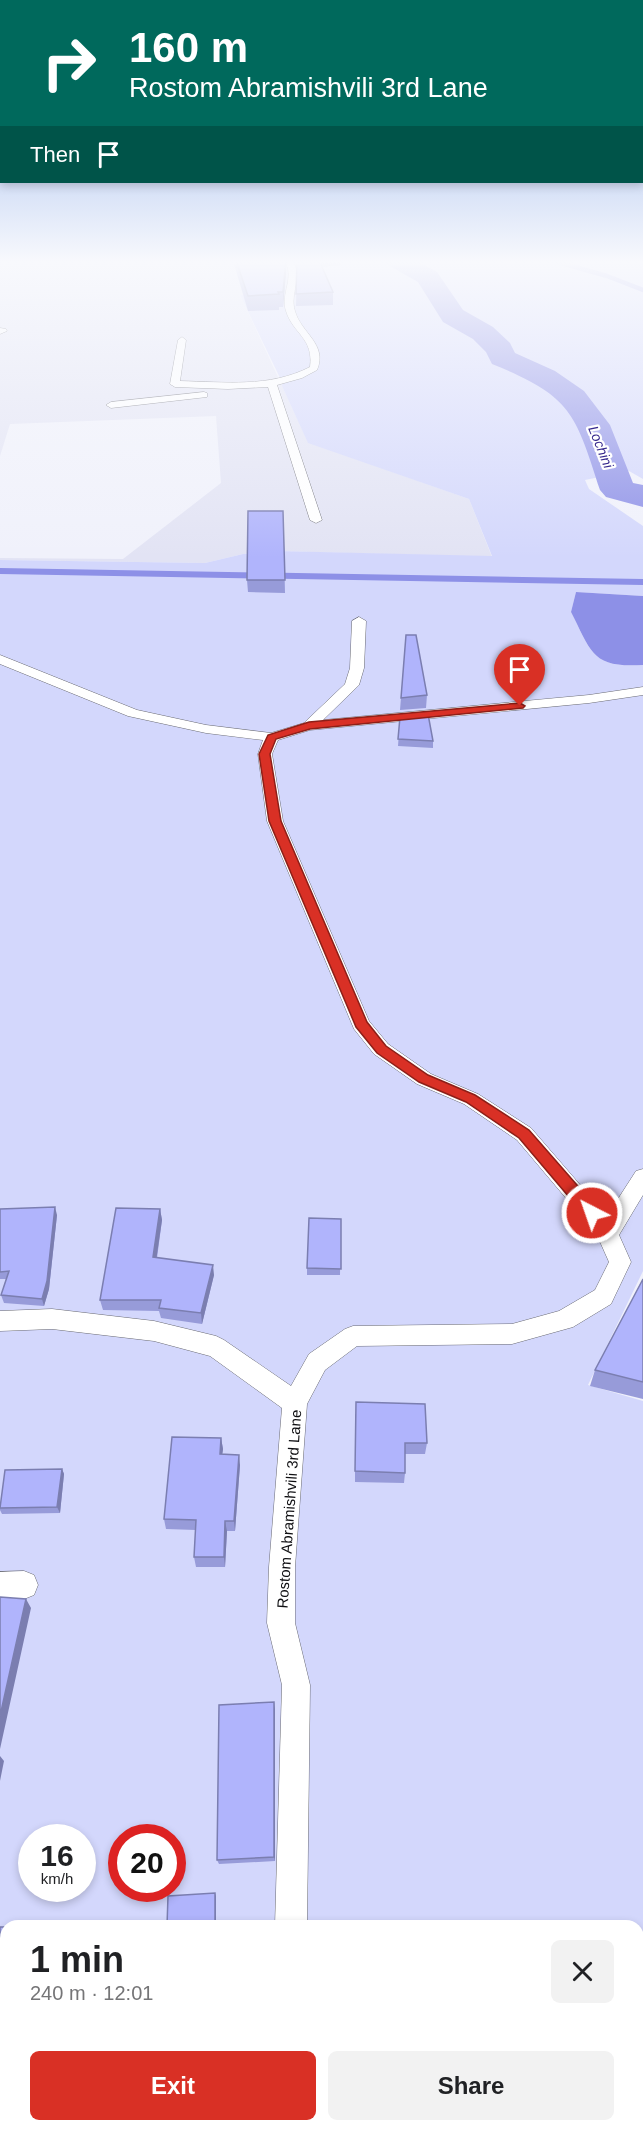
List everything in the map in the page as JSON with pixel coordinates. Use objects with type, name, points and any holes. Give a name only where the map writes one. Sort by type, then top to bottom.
[{"type":"lane","points":[[179,359],[175,384],[272,386]]},
{"type":"lane","points":[[111,405],[272,386],[303,376],[314,368],[317,359]]},
{"type":"lane","points":[[272,386],[316,520]]},
{"type":"lane","points":[[309,726],[352,685],[357,668],[359,621]]},
{"type":"lane","points":[[0,659],[133,713],[206,729],[272,737],[309,726],[543,704],[643,691]]},
{"type":"lane","name":"Rostom Abramishvili 3rd Lane","points":[[272,737],[264,754],[275,821],[361,1024],[381,1049],[424,1079],[471,1099],[524,1134],[608,1234],[620,1262],[603,1297],[565,1320],[512,1334],[353,1336],[317,1362],[295,1403],[282,1567],[281,1623],[296,1684],[291,1920]]},
{"type":"lane","points":[[608,1234],[643,1177]]},
{"type":"lane","points":[[0,1321],[52,1319],[154,1331],[216,1347],[295,1403]]},
{"type":"shaded area","points":[[0,359],[270,359],[308,442],[469,499],[492,557],[277,551],[243,554],[205,563],[0,560],[0,558],[123,559],[221,483],[216,416],[10,424],[0,456]]},
{"type":"shaded area","points":[[271,359],[643,359],[643,479],[629,471],[585,480],[589,489],[643,526],[643,596],[576,592],[571,612],[584,638],[596,655],[613,664],[643,665],[643,1271],[588,1385],[643,1401],[643,1920],[0,1920],[0,560],[205,563],[243,554],[277,551],[492,556],[469,499],[308,443]]},
{"type":"water","points":[[576,592],[643,596],[643,665],[613,664],[596,655],[584,638],[571,612]]},
{"type":"building","points":[[248,511],[283,511],[285,580],[247,580]]},
{"type":"building","points":[[406,635],[416,635],[427,695],[401,698]]},
{"type":"building","points":[[428,714],[433,741],[398,739],[400,717]]},
{"type":"building","points":[[55,1207],[47,1281],[42,1299],[1,1295],[9,1271],[0,1272],[0,1209]]},
{"type":"building","points":[[116,1208],[160,1209],[153,1257],[213,1265],[201,1313],[159,1308],[161,1300],[100,1300]]},
{"type":"building","points":[[309,1218],[341,1219],[341,1269],[307,1268]]},
{"type":"building","points":[[643,1279],[643,1382],[595,1370]]},
{"type":"building","points":[[356,1402],[425,1404],[427,1443],[405,1443],[405,1473],[355,1471]]},
{"type":"building","points":[[172,1437],[221,1438],[220,1454],[239,1455],[234,1521],[225,1521],[224,1557],[194,1557],[196,1520],[164,1519]]},
{"type":"building","points":[[62,1469],[57,1507],[0,1508],[5,1470]]},
{"type":"building","points":[[0,1597],[26,1599],[0,1716]]},
{"type":"building","points":[[274,1702],[274,1857],[217,1860],[219,1705]]},
{"type":"building","points":[[215,1893],[215,1920],[167,1920],[168,1902],[186,1902],[186,1895]]},
{"type":"waterway","name":"Lochini","points":[[506,359],[545,377],[574,397],[588,414],[603,446],[618,490],[643,496]]},
{"type":"waterway","points":[[0,571],[643,582]]},
{"type":"route","points":[[520,706],[309,726],[272,737],[264,754],[275,821],[361,1024],[381,1049],[424,1079],[471,1099],[524,1134],[592,1213]]}]
